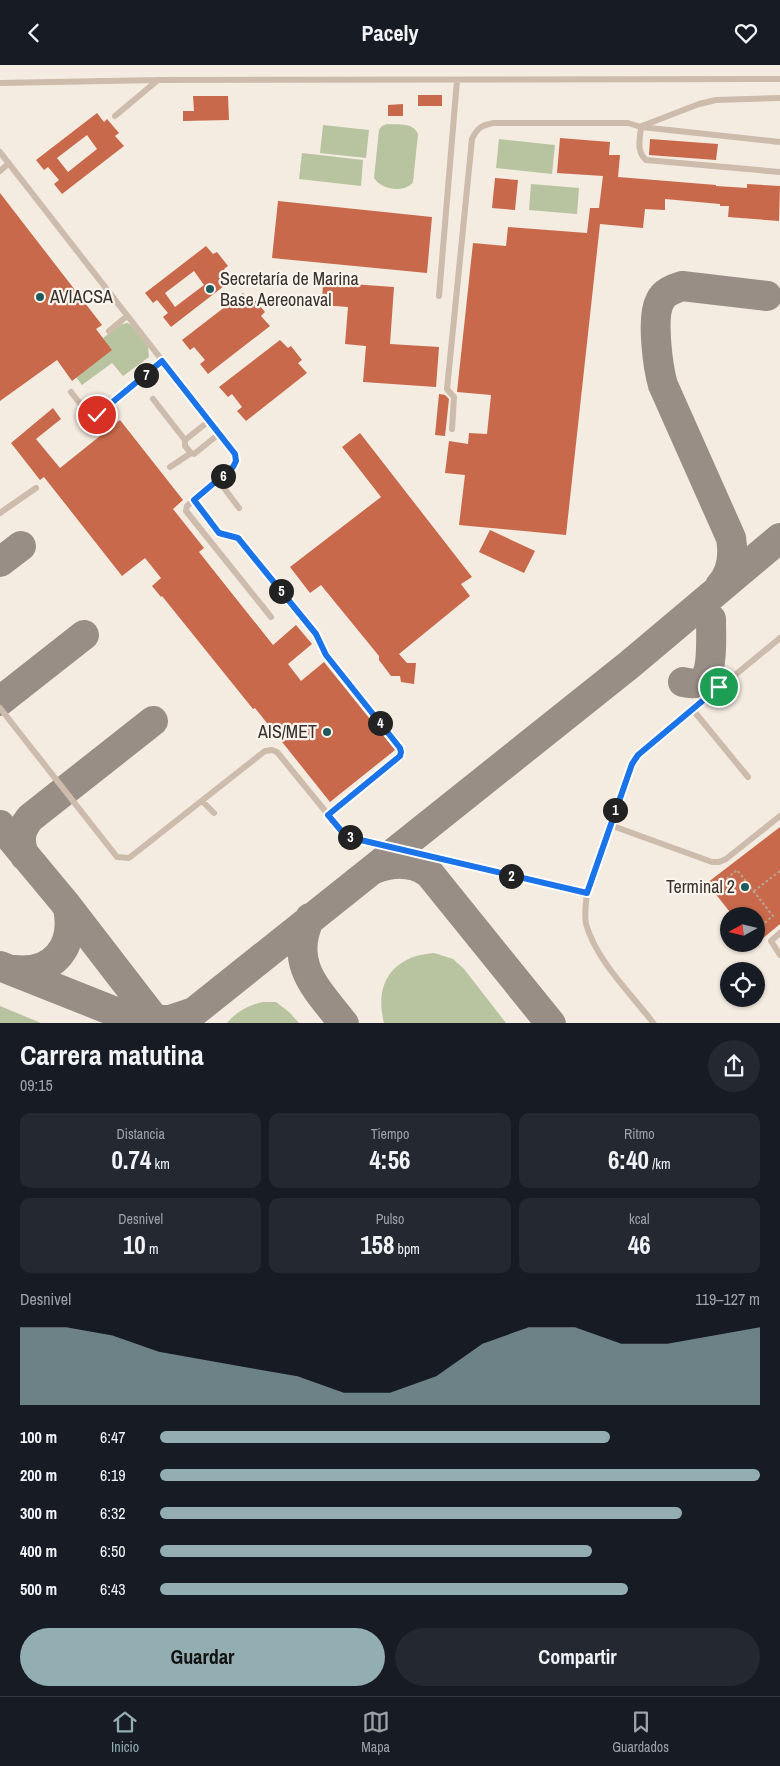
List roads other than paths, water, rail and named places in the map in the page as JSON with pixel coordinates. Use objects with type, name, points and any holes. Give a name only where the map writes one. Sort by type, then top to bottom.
[{"type":"lane","points":[[0,83],[780,79]]},
{"type":"lane","points":[[439,296],[456,80]]},
{"type":"lane","points":[[115,116],[158,81]]},
{"type":"lane","points":[[641,127],[699,104],[716,100],[780,98]]},
{"type":"lane","points":[[452,429],[454,397],[448,389],[450,352],[472,139],[476,130],[484,125],[494,123],[610,122],[780,142]]},
{"type":"lane","points":[[641,127],[639,150],[641,156],[646,161],[780,172]]},
{"type":"lane","points":[[0,152],[235,454],[236,461],[233,467],[187,506],[186,511],[271,617]]},
{"type":"lane","points":[[0,171],[9,163]]},
{"type":"lane","points":[[109,331],[127,316]]},
{"type":"lane","points":[[72,392],[90,415],[97,415],[162,361]]},
{"type":"lane","points":[[153,399],[185,440],[185,445],[191,453]]},
{"type":"lane","points":[[185,440],[209,421]]},
{"type":"lane","points":[[170,467],[191,453],[197,453],[219,434]]},
{"type":"lane","points":[[218,480],[239,508]]},
{"type":"lane","points":[[0,513],[36,488]]},
{"type":"lane","points":[[194,500],[219,533],[238,538],[316,634],[326,655],[400,748],[400,756],[328,815]]},
{"type":"lane","points":[[654,1023],[597,949],[586,924],[585,908],[587,893],[630,769],[638,755],[780,638]]},
{"type":"lane","points":[[0,708],[117,857],[130,858],[265,751],[272,750],[277,752],[344,834],[352,838],[587,893]]},
{"type":"lane","points":[[693,710],[748,777]]},
{"type":"lane","points":[[202,801],[214,813]]},
{"type":"lane","points":[[610,825],[712,862],[719,862],[726,859],[780,816]]},
{"type":"lane","points":[[780,933],[771,941],[780,955]]},
{"type":"place","name":"Secretaría de Marina Base Aereonaval","points":[[210,289]]},
{"type":"place","name":"AVIACSA","points":[[40,297]]},
{"type":"place","name":"AIS/MET","points":[[327,732]]},
{"type":"place","name":"Terminal 2","points":[[745,887]]}]
